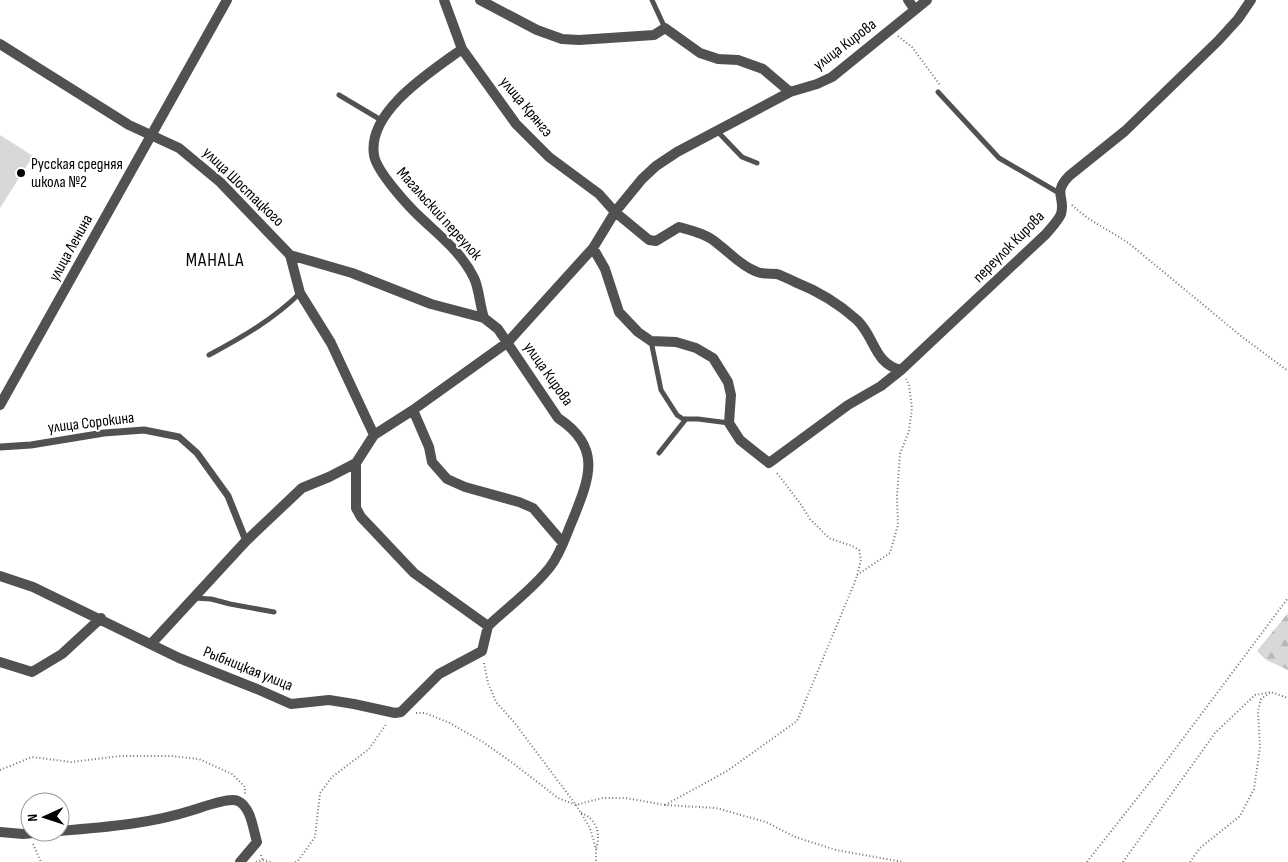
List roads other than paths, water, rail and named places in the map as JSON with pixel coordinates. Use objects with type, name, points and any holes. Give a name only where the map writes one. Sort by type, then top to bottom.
[{"type":"street","name":"улица Ленина","points":[[0,405],[227,0]]},
{"type":"street","name":"улица Крянгэ","points":[[444,0],[462,49],[516,124],[549,157],[599,194],[615,212],[649,240],[656,241],[679,228],[700,233],[717,242],[740,263],[756,272],[778,274],[828,298],[859,323],[884,363],[901,370]]},
{"type":"street","points":[[480,0],[537,30],[562,39],[579,40],[654,35],[665,28],[700,54],[718,59],[738,60],[763,70],[790,92]]},
{"type":"street","points":[[908,0],[915,10]]},
{"type":"street","name":"улица Кирова","points":[[488,626],[549,568],[563,543],[586,488],[589,469],[585,445],[572,427],[558,418],[508,342],[593,248],[615,212],[642,179],[656,166],[677,152],[790,92],[817,84],[832,77],[927,0]]},
{"type":"street","points":[[1059,194],[1062,184],[1069,176],[1125,131],[1218,41],[1238,19],[1251,0]]},
{"type":"street","name":"улица Шостацкого","points":[[0,44],[129,126],[179,148],[220,182],[290,255],[300,293],[331,343],[374,435]]},
{"type":"street","name":"Магальский переулок","points":[[462,49],[414,84],[381,120],[374,140],[374,155],[378,167],[421,218],[435,229],[464,260],[475,279],[484,318]]},
{"type":"street","name":"переулок Кирова","points":[[730,423],[740,440],[768,463],[848,405],[882,386],[1046,234],[1060,216],[1062,208],[1059,194]]},
{"type":"street","points":[[593,248],[605,269],[619,312],[638,332],[651,341],[676,342],[696,348],[713,358],[728,382],[731,395],[730,423]]},
{"type":"street","points":[[150,644],[246,541],[302,488],[356,462],[374,435],[413,410],[508,342],[498,329],[484,318],[431,304],[352,273],[290,255]]},
{"type":"street","points":[[413,410],[429,447],[432,462],[446,479],[465,487],[519,502],[533,508],[563,543]]},
{"type":"street","name":"улица Сорокина","points":[[0,448],[104,433],[144,430],[179,436],[196,453],[228,496],[246,541]]},
{"type":"street","points":[[356,462],[356,508],[361,516],[414,573],[488,626]]},
{"type":"street","name":"Рыбницкая улица","points":[[0,576],[33,586],[179,658],[291,704],[329,700],[398,712],[439,674],[482,651],[488,626]]},
{"type":"street","points":[[0,662],[32,672],[62,654],[101,618]]},
{"type":"street","points":[[70,830],[167,818],[213,804],[233,800],[240,801],[247,809],[257,842],[240,862]]},
{"type":"street","points":[[0,832],[20,833]]},
{"type":"lane","points":[[652,0],[665,28]]},
{"type":"lane","points":[[938,92],[999,158],[1059,194]]},
{"type":"lane","points":[[339,95],[381,120]]},
{"type":"lane","points":[[717,131],[742,157],[757,163]]},
{"type":"lane","points":[[209,355],[239,339],[288,306],[300,293]]},
{"type":"lane","points":[[651,341],[661,390],[677,415],[683,419],[730,423]]},
{"type":"lane","points":[[659,453],[686,419]]},
{"type":"lane","points":[[194,598],[211,599],[274,612]]},
{"type":"place","name":"Русская средняя школа №2","points":[[21,173]]},
{"type":"district","name":"MAHALA","points":[[215,260]]}]
